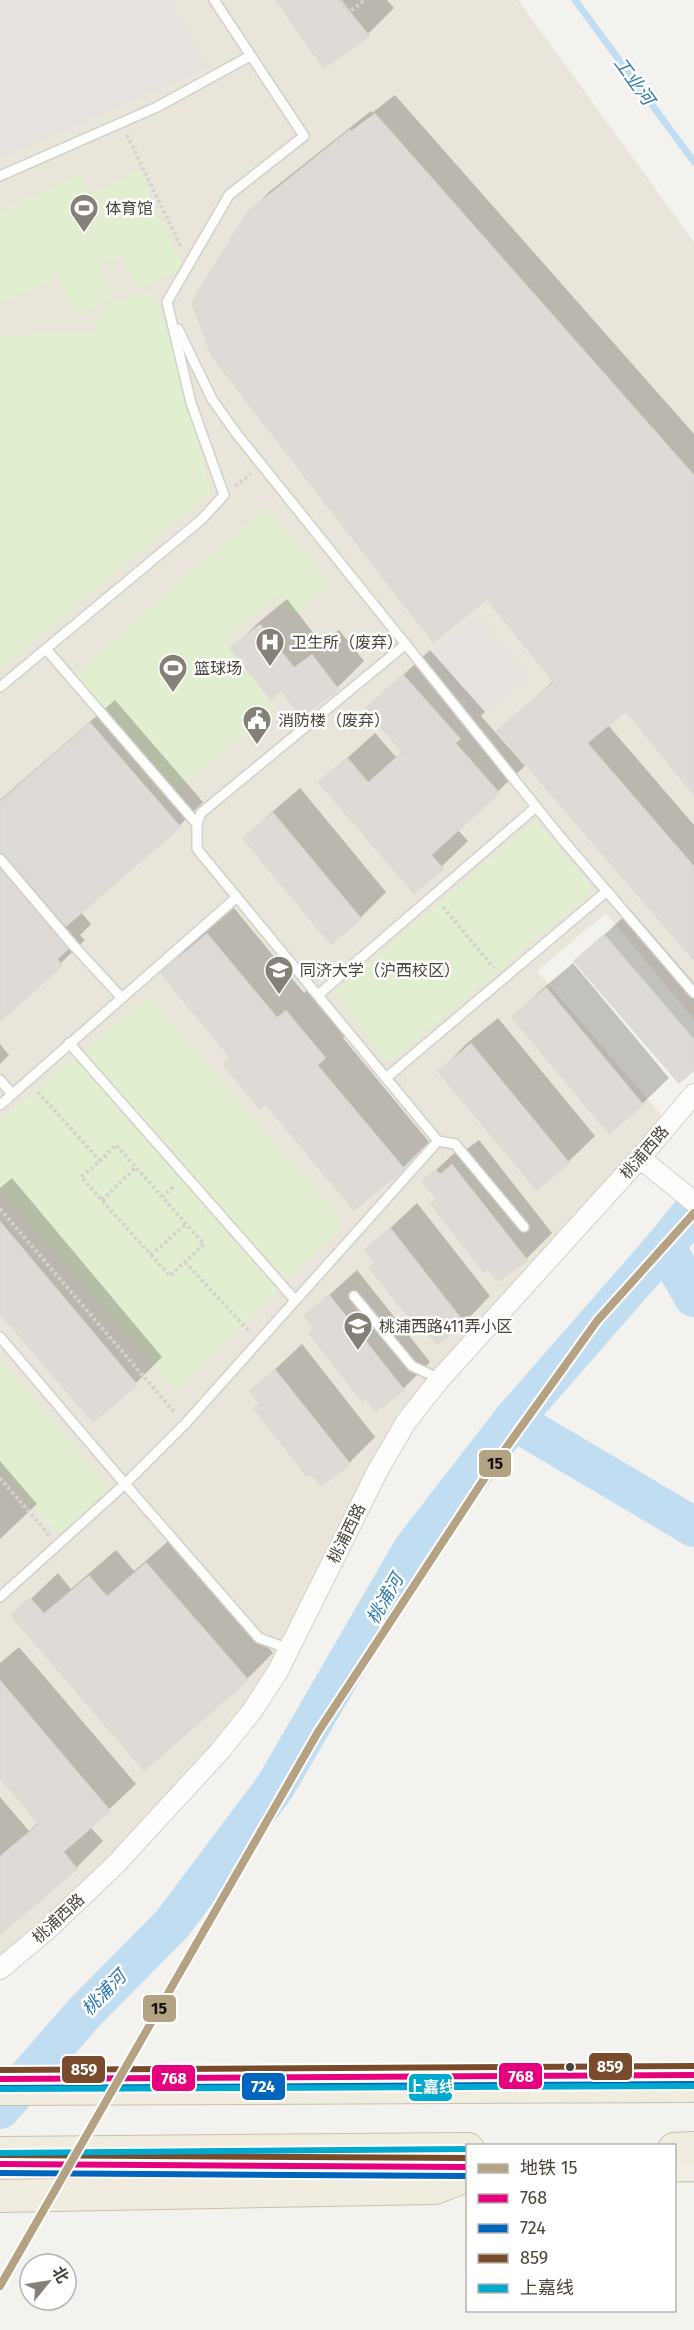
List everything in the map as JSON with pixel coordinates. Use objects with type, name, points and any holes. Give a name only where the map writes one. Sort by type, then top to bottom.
[{"type":"highway","points":[[0,2090],[694,2086]]},
{"type":"highway","points":[[676,2148],[694,2148]]},
{"type":"highway","points":[[0,2153],[466,2149]]},
{"type":"highway","points":[[0,2196],[435,2188],[466,2176]]},
{"type":"main road","points":[[0,2079],[694,2075]]},
{"type":"main road","points":[[0,2164],[466,2167]]},
{"type":"main road","points":[[676,2166],[694,2166]]},
{"type":"street","name":"桃浦西路","points":[[0,1969],[49,1928],[116,1864],[220,1751],[252,1711],[278,1671],[377,1472],[406,1422],[440,1379],[640,1158],[694,1094]]},
{"type":"street","points":[[640,1158],[694,1202]]},
{"type":"lane","points":[[0,687],[202,519],[224,495],[191,403],[167,302],[229,195],[303,135],[214,0]]},
{"type":"lane","points":[[0,176],[157,107],[250,56]]},
{"type":"lane","points":[[167,302],[189,355],[212,399],[236,433],[536,807],[694,993]]},
{"type":"lane","points":[[406,644],[201,813],[197,824],[197,849],[438,1141],[455,1144],[524,1227]]},
{"type":"lane","points":[[46,649],[197,824]]},
{"type":"lane","points":[[318,995],[536,807]]},
{"type":"lane","points":[[0,859],[121,998]]},
{"type":"lane","points":[[386,1078],[607,891]]},
{"type":"lane","points":[[0,1105],[237,897]]},
{"type":"lane","points":[[69,1043],[295,1300]]},
{"type":"lane","points":[[0,1080],[12,1094]]},
{"type":"lane","points":[[0,1598],[125,1484],[184,1424],[438,1141]]},
{"type":"lane","points":[[354,1296],[412,1366],[440,1379]]},
{"type":"lane","points":[[0,1337],[259,1638],[281,1646]]},
{"type":"path","points":[[340,0],[349,12],[364,0]]},
{"type":"path","points":[[121,122],[189,264]]},
{"type":"path","points":[[224,495],[263,465]]},
{"type":"path","points":[[433,895],[503,978]]},
{"type":"path","points":[[28,1080],[100,1161]]},
{"type":"path","points":[[116,1145],[136,1167],[204,1244],[170,1276],[81,1177],[116,1145]]},
{"type":"path","points":[[102,1200],[136,1167]]},
{"type":"path","points":[[0,1209],[184,1424]]},
{"type":"path","points":[[151,1255],[186,1224]]},
{"type":"path","points":[[185,1262],[258,1341]]},
{"type":"path","points":[[0,1478],[58,1546]]},
{"type":"shaded area","name":"同济大学（沪西校区）","points":[[0,0],[518,0],[694,242],[694,476],[375,114],[248,212],[192,302],[433,641],[515,577],[694,794],[694,1019],[606,913],[537,971],[663,1117],[430,1375],[389,1436],[281,1646],[234,1728],[137,1838],[0,1959]]},
{"type":"shaded area","points":[[0,0],[169,0],[210,67],[0,159]]},
{"type":"shaded area","points":[[479,614],[530,677],[479,718],[429,655]]},
{"type":"green space","name":"体育馆","points":[[138,171],[184,268],[137,290],[121,256],[98,266],[114,299],[77,316],[58,277],[0,304],[0,212],[79,174],[89,194]]},
{"type":"green space","points":[[154,294],[168,328],[211,491],[0,670],[0,337],[94,331],[103,307],[121,298]]},
{"type":"green space","name":"篮球场","points":[[266,508],[330,584],[294,615],[277,596],[223,640],[275,708],[168,796],[71,678]]},
{"type":"green space","points":[[535,820],[594,890],[388,1063],[334,993]]},
{"type":"green space","points":[[149,997],[345,1225],[176,1391],[0,1190],[0,1120]]},
{"type":"green space","points":[[0,1360],[110,1488],[58,1535],[0,1467]]},
{"type":"building","points":[[276,0],[340,0],[369,36],[324,68]]},
{"type":"building","points":[[375,114],[694,476],[694,794],[626,711],[587,743],[694,867],[694,960],[497,731],[554,682],[487,599],[433,642],[211,355],[192,302],[248,212],[350,130],[352,131]]},
{"type":"building","name":"卫生所（废弃）","points":[[260,625],[294,668],[312,655],[338,689],[302,717],[281,690],[271,699],[230,648]]},
{"type":"building","points":[[403,675],[460,739],[455,743],[499,793],[431,855],[443,869],[414,893],[319,782],[347,758],[368,783],[403,752],[365,709]]},
{"type":"building","points":[[90,723],[180,827],[66,926],[0,852],[0,802]]},
{"type":"building","points":[[273,813],[361,919],[331,944],[243,838]]},
{"type":"building","points":[[0,869],[68,949],[57,959],[62,966],[0,1021]]},
{"type":"building","points":[[207,934],[277,1018],[286,1011],[325,1058],[317,1065],[404,1169],[354,1210],[266,1104],[260,1109],[224,1065],[230,1057],[161,973]]},
{"type":"building","points":[[604,935],[694,1040],[694,1070],[679,1083],[574,961]]},
{"type":"building","points":[[546,988],[643,1105],[609,1133],[512,1017]]},
{"type":"building","points":[[471,1044],[569,1163],[537,1190],[438,1071]]},
{"type":"building","points":[[452,1165],[527,1260],[498,1281],[488,1268],[484,1272],[431,1204],[437,1199],[422,1181],[436,1170],[440,1175]]},
{"type":"building","points":[[0,1222],[137,1385],[93,1422],[0,1313]]},
{"type":"building","points":[[390,1228],[465,1324],[437,1344],[426,1331],[423,1335],[369,1267],[375,1262],[365,1250]]},
{"type":"building","points":[[329,1295],[404,1390],[376,1411],[366,1398],[362,1401],[309,1333],[315,1329],[304,1316]]},
{"type":"building","points":[[275,1370],[350,1464],[321,1486],[311,1473],[307,1476],[254,1408],[260,1404],[250,1391]]},
{"type":"building","points":[[146,1563],[248,1680],[144,1770],[11,1615],[30,1598],[44,1614],[89,1576],[107,1597]]},
{"type":"building","points":[[0,1681],[110,1811],[63,1852],[77,1869],[0,1934],[0,1857],[39,1824],[0,1777]]},
{"type":"waterway","name":"工业河","points":[[575,0],[694,162]]},
{"type":"waterway","name":"桃浦河","points":[[0,2109],[85,2012],[172,1924],[275,1787],[413,1549],[513,1420],[694,1210]]},
{"type":"waterway","points":[[665,1246],[694,1297]]},
{"type":"waterway","points":[[513,1420],[694,1527]]},
{"type":"metro line","name":"15","points":[[0,2286],[318,1732],[488,1473],[597,1321],[694,1213]]},
{"type":"transit line","name":"859","points":[[0,2070],[694,2066]]},
{"type":"transit line","name":"768","points":[[0,2079],[694,2075]]},
{"type":"transit line","name":"724","points":[[0,2088],[694,2084]]},
{"type":"transit line","name":"上嘉线","points":[[0,2089],[694,2086]]},
{"type":"transit line","name":"上嘉线","points":[[0,2153],[466,2149]]},
{"type":"transit line","name":"859","points":[[0,2155],[466,2158]]},
{"type":"transit line","name":"768","points":[[0,2164],[466,2167]]},
{"type":"transit line","name":"724","points":[[0,2173],[466,2176]]},
{"type":"place","name":"体育馆","points":[[84,234]]},
{"type":"place","name":"卫生所（废弃）","points":[[270,668]]},
{"type":"place","name":"篮球场","points":[[173,694]]},
{"type":"place","name":"消防楼（废弃）","points":[[257,746]]},
{"type":"place","name":"同济大学（沪西校区）","points":[[279,996]]},
{"type":"place","name":"桃浦西路411弄小区","points":[[358,1352]]}]
